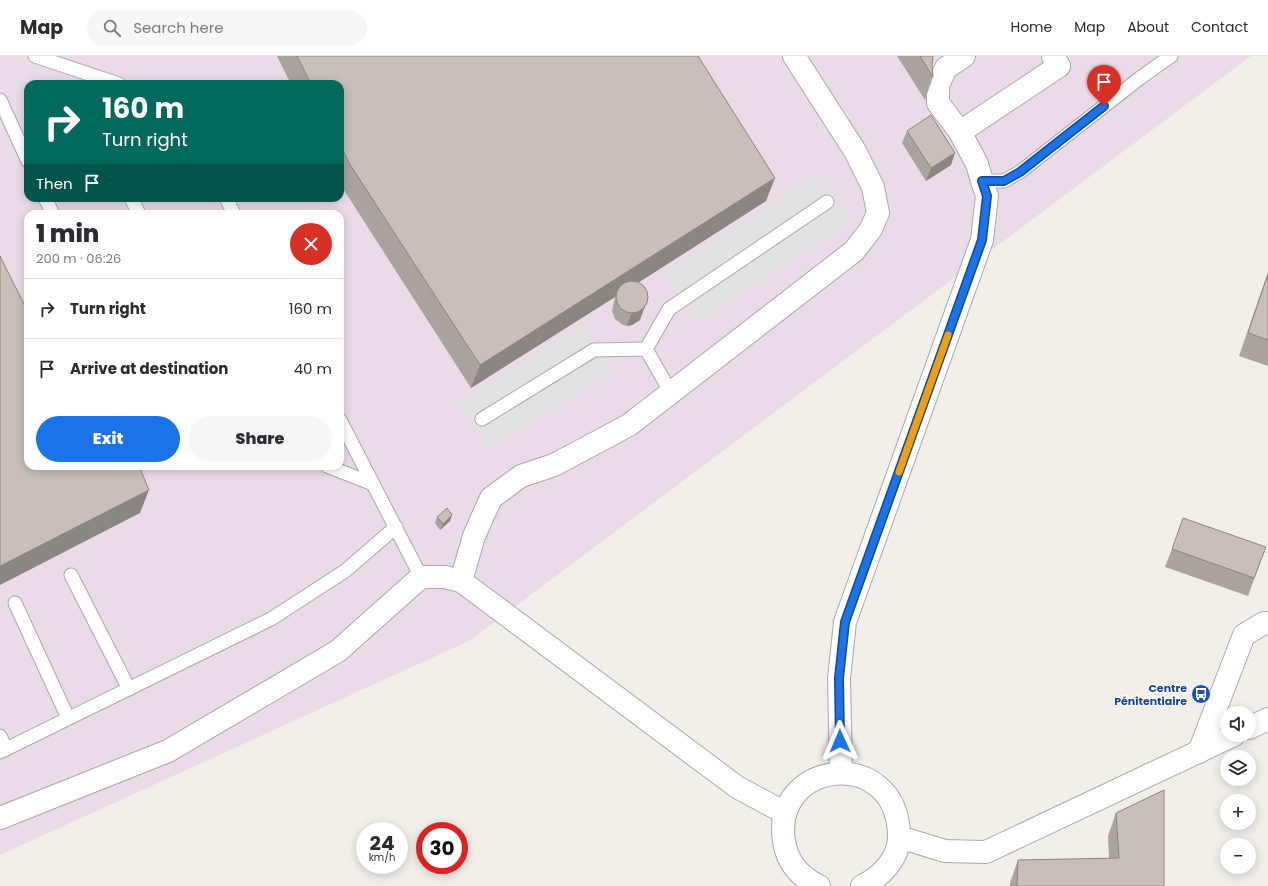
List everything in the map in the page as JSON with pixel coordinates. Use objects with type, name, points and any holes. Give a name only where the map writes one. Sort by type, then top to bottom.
[{"type":"street","points":[[461,581],[474,536],[491,498],[521,476],[554,465],[629,425],[854,251],[871,228],[878,213],[873,187],[855,151],[794,56]]},
{"type":"street","points":[[841,773],[839,678],[845,622],[982,240],[987,196],[977,164],[960,132],[938,103],[938,85],[946,68],[964,56]]},
{"type":"street","points":[[960,132],[1059,66],[1053,56]]},
{"type":"street","points":[[0,818],[168,751],[338,651],[421,577],[445,577],[461,581],[737,787],[785,813]]},
{"type":"street","points":[[1199,752],[1244,636],[1264,623],[1268,623]]},
{"type":"street","points":[[1256,725],[1268,719]]},
{"type":"street","points":[[899,837],[945,851],[986,852],[1220,742]]},
{"type":"street","points":[[819,886],[807,880],[794,867],[785,850],[782,832],[785,813],[794,797],[807,784],[823,776],[841,773],[860,776],[877,785],[890,800],[898,818],[899,837],[895,854],[886,869],[874,880],[862,886]]},
{"type":"lane","points":[[35,56],[99,80]]},
{"type":"lane","points":[[982,181],[1004,181],[1020,172],[1140,78],[1171,56]]},
{"type":"lane","points":[[0,100],[24,152]]},
{"type":"lane","points":[[646,348],[670,309],[827,202]]},
{"type":"lane","points":[[646,348],[671,393]]},
{"type":"lane","points":[[482,419],[594,350],[646,348]]},
{"type":"lane","points":[[344,428],[421,577]]},
{"type":"lane","points":[[337,470],[374,484]]},
{"type":"lane","points":[[0,736],[3,750],[271,619],[345,571],[396,527]]},
{"type":"lane","points":[[71,575],[129,689]]},
{"type":"lane","points":[[15,603],[68,718]]},
{"type":"shaded area","points":[[0,56],[1251,56],[469,641],[0,855]]},
{"type":"shaded area","points":[[820,172],[852,222],[696,323],[664,273]]},
{"type":"shaded area","points":[[583,324],[613,372],[488,450],[458,402]]},
{"type":"building","points":[[297,56],[698,56],[775,178],[480,365],[349,163],[344,152],[344,80],[309,80]]},
{"type":"building","points":[[920,56],[933,56],[933,77]]},
{"type":"building","points":[[931,115],[955,153],[931,168],[907,131]]},
{"type":"building","points":[[0,256],[24,304],[24,470],[141,470],[149,490],[0,566]]},
{"type":"building","points":[[1268,274],[1268,340],[1248,333]]},
{"type":"building","points":[[632,281],[638,282],[645,288],[648,297],[647,303],[641,310],[632,313],[626,312],[619,306],[616,297],[617,291],[623,284]]},
{"type":"building","points":[[447,508],[452,515],[443,524],[437,517]]},
{"type":"building","points":[[1183,518],[1266,547],[1254,578],[1172,549]]},
{"type":"building","points":[[1164,790],[1164,886],[1017,886],[1018,860],[1119,858],[1116,813]]},
{"type":"slow traffic","points":[[899,472],[948,335]]},
{"type":"place","name":"Centre Pénitentiaire","points":[[1201,694]]},
{"type":"route","points":[[840,741],[839,678],[845,622],[982,240],[987,196],[982,181],[1004,181],[1020,172],[1104,106]]}]
